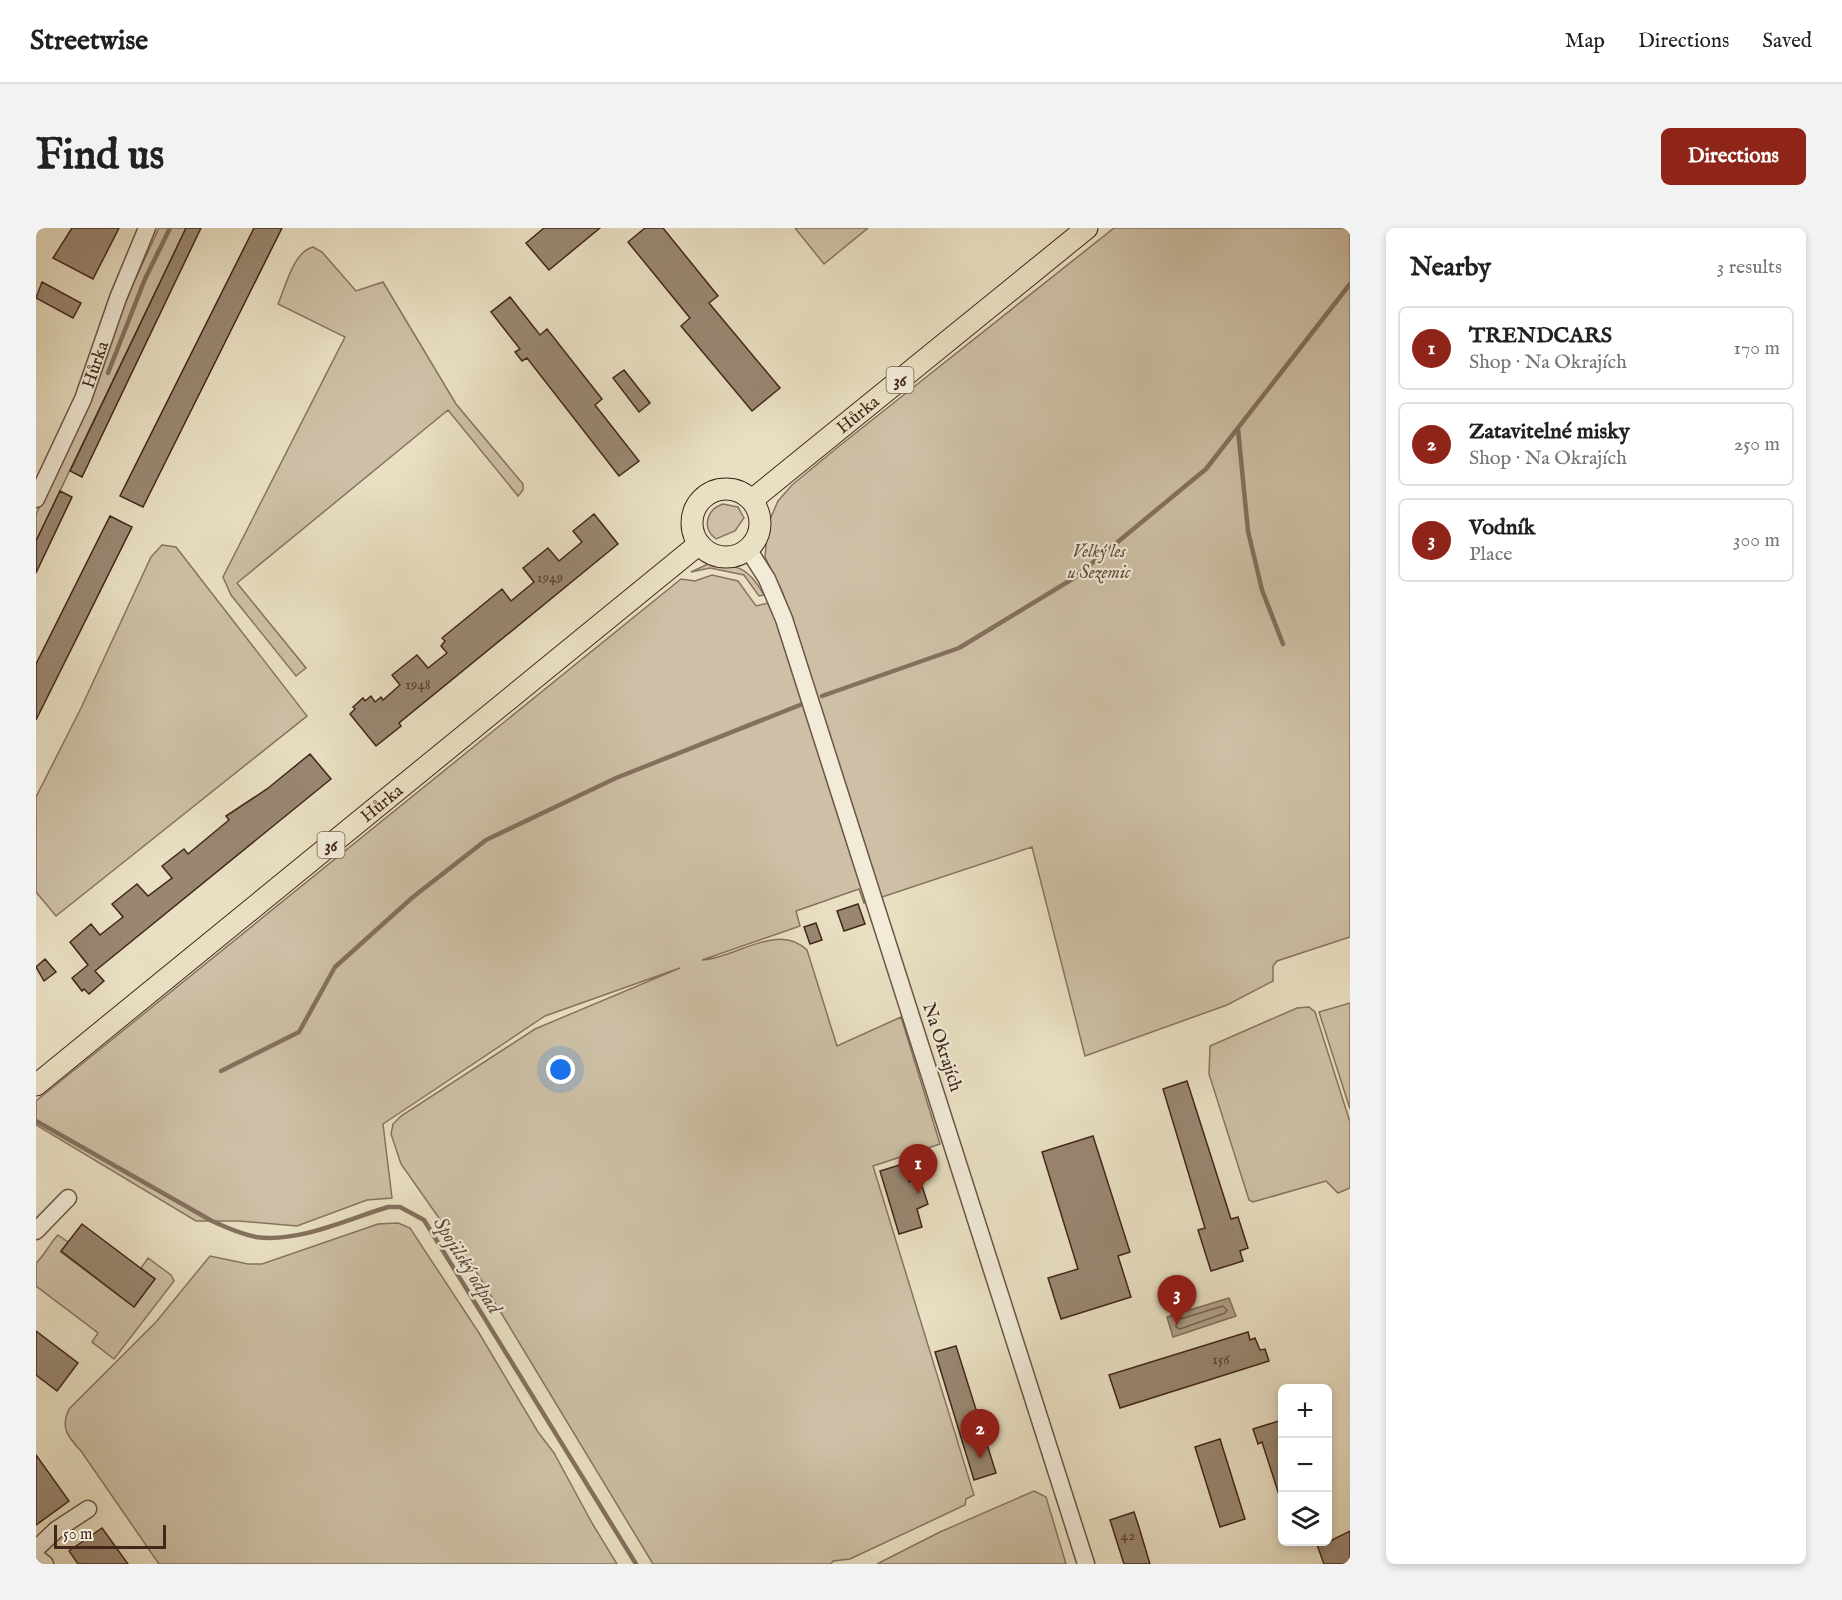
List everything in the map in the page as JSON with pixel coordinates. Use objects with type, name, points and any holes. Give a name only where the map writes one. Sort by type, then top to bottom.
[{"type":"main road","name":"Hůrka","points":[[752,500],[1087,228]]},
{"type":"main road","points":[[730,489],[741,492],[752,500],[759,513],[760,528],[756,539],[748,549],[735,556],[723,556],[712,553],[699,544],[693,529],[693,518],[697,506],[705,497],[718,490],[730,489]]},
{"type":"main road","name":"Hůrka","points":[[36,1085],[699,544]]},
{"type":"street","name":"Hůrka","points":[[36,499],[83,399],[118,298],[147,228]]},
{"type":"street","name":"Na Okrajích","points":[[748,549],[771,588],[788,630],[1086,1564]]},
{"type":"street","points":[[36,1231],[68,1198]]},
{"type":"street","points":[[36,1549],[56,1530],[88,1509]]},
{"type":"street","points":[[36,1557],[45,1564]]},
{"type":"green space","points":[[159,228],[186,228],[36,541],[36,514],[84,415],[127,297]]},
{"type":"green space","points":[[795,228],[868,228],[824,264]]},
{"type":"green space","name":"Velký les u Sezemic","points":[[1114,228],[1350,228],[1350,937],[1277,961],[1273,966],[1273,981],[1227,1005],[1085,1056],[1032,847],[864,903],[859,889],[796,911],[800,926],[702,960],[770,940],[783,939],[796,942],[807,950],[837,1046],[901,1017],[940,1144],[873,1166],[974,1495],[966,1499],[965,1505],[850,1559],[833,1561],[831,1564],[653,1564],[474,1268],[401,1164],[391,1134],[393,1124],[401,1116],[535,1029],[680,968],[545,1016],[383,1124],[392,1198],[367,1200],[297,1226],[239,1221],[196,1221],[36,1125],[36,1101],[681,579],[695,581],[712,575],[738,581],[756,606],[768,603],[803,652],[782,591],[765,557],[768,524],[778,501],[792,485],[838,447]]},
{"type":"green space","points":[[313,247],[322,252],[356,291],[383,282],[456,404],[523,484],[523,490],[518,496],[448,410],[237,583],[306,668],[296,676],[231,595],[223,577],[345,337],[278,304],[295,262],[306,250]]},
{"type":"green space","points":[[723,504],[738,507],[744,518],[735,531],[716,539],[709,530],[708,519],[717,506]]},
{"type":"green space","points":[[162,545],[176,547],[307,716],[56,916],[36,892],[36,797],[81,708],[151,557]]},
{"type":"green space","points":[[708,564],[728,565],[742,569],[753,578],[764,595],[759,596],[744,575],[710,568],[691,572]]},
{"type":"green space","points":[[1350,1003],[1350,1109],[1319,1012]]},
{"type":"green space","points":[[1309,1007],[1315,1012],[1350,1122],[1350,1188],[1338,1193],[1326,1181],[1253,1202],[1249,1200],[1209,1074],[1210,1046],[1297,1008]]},
{"type":"green space","points":[[398,1223],[410,1228],[479,1333],[538,1432],[554,1453],[617,1564],[159,1564],[69,1437],[65,1422],[69,1409],[156,1322],[210,1256],[248,1264],[262,1264],[378,1224]]},
{"type":"green space","points":[[58,1235],[68,1242],[61,1252],[134,1307],[155,1279],[141,1268],[148,1258],[171,1275],[174,1281],[114,1359],[92,1342],[98,1333],[36,1286],[36,1263]]},
{"type":"green space","points":[[1034,1491],[1046,1497],[1066,1564],[877,1564],[940,1532]]},
{"type":"water","points":[[1229,1298],[1236,1316],[1173,1337],[1167,1317]]},
{"type":"building","points":[[72,228],[119,228],[93,279],[53,258]]},
{"type":"building","points":[[186,228],[201,228],[82,477],[70,471]]},
{"type":"building","points":[[254,228],[282,228],[143,507],[120,496]]},
{"type":"building","points":[[544,228],[600,228],[549,270],[526,243]]},
{"type":"building","points":[[645,228],[663,228],[718,296],[709,303],[780,388],[752,411],[681,326],[690,318],[628,242]]},
{"type":"building","points":[[42,282],[81,303],[73,318],[36,298]]},
{"type":"building","points":[[510,297],[540,335],[547,329],[602,399],[595,405],[639,461],[619,476],[527,358],[522,361],[515,352],[520,349],[491,312]]},
{"type":"building","points":[[624,370],[650,403],[639,412],[613,378]]},
{"type":"building","points":[[60,491],[72,497],[36,573],[36,541]]},
{"type":"building","points":[[594,514],[618,544],[399,723],[401,726],[376,746],[350,714],[355,709],[353,707],[363,698],[365,701],[371,696],[375,702],[381,697],[383,700],[400,685],[392,675],[417,655],[428,668],[447,653],[441,646],[445,641],[442,638],[502,589],[511,601],[534,582],[523,568],[548,548],[559,561],[582,542],[573,531]]},
{"type":"building","points":[[110,516],[132,527],[36,720],[36,664]]},
{"type":"building","points":[[310,754],[331,779],[95,971],[104,981],[89,994],[84,989],[82,991],[72,978],[88,965],[70,942],[91,924],[100,935],[123,917],[112,904],[137,884],[148,896],[172,878],[162,866],[184,849],[188,854],[229,820],[226,816],[267,789]]},
{"type":"building","points":[[858,904],[865,924],[844,931],[837,911]]},
{"type":"building","points":[[816,923],[822,940],[810,944],[804,927]]},
{"type":"building","points":[[45,959],[56,972],[44,981],[36,967]]},
{"type":"building","points":[[1187,1081],[1231,1219],[1238,1217],[1248,1248],[1240,1251],[1243,1261],[1211,1271],[1198,1230],[1205,1228],[1163,1089]]},
{"type":"building","points":[[1093,1136],[1130,1252],[1118,1256],[1131,1297],[1061,1319],[1048,1278],[1078,1269],[1042,1152]]},
{"type":"building","points":[[903,1164],[909,1182],[920,1180],[928,1204],[917,1209],[922,1227],[899,1234],[880,1171]]},
{"type":"building","points":[[82,1224],[155,1279],[134,1307],[61,1251]]},
{"type":"building","points":[[36,1331],[78,1363],[57,1391],[36,1375]]},
{"type":"building","points":[[1248,1332],[1250,1340],[1255,1338],[1260,1350],[1265,1349],[1269,1361],[1120,1408],[1109,1375]]},
{"type":"building","points":[[956,1346],[996,1473],[974,1480],[935,1352]]},
{"type":"building","points":[[1278,1421],[1278,1492],[1262,1442],[1258,1444],[1253,1429]]},
{"type":"building","points":[[1220,1439],[1245,1519],[1220,1527],[1195,1447]]},
{"type":"building","points":[[36,1455],[69,1501],[36,1525]]},
{"type":"building","points":[[1134,1512],[1150,1564],[1124,1564],[1110,1520]]},
{"type":"building","points":[[102,1528],[128,1564],[78,1564],[69,1551]]},
{"type":"building","points":[[1350,1531],[1350,1564],[1324,1564],[1317,1546],[1332,1546],[1332,1540]]},
{"type":"waterway","points":[[108,373],[145,279],[170,228]]},
{"type":"waterway","points":[[822,696],[959,648],[1074,578],[1206,469],[1350,284]]},
{"type":"waterway","points":[[1238,429],[1248,531],[1262,590],[1283,644]]},
{"type":"waterway","points":[[221,1071],[299,1032],[335,967],[413,897],[486,840],[616,778],[800,705]]},
{"type":"waterway","name":"Spojilský odpad","points":[[36,1121],[212,1221],[250,1236],[289,1237],[388,1207],[400,1207],[424,1220],[636,1564]]},
{"type":"place","name":"TRENDCARS","points":[[918,1194]]},
{"type":"place","name":"Vodník","points":[[1177,1325]]},
{"type":"place","name":"Zatavitelné misky","points":[[980,1459]]}]
